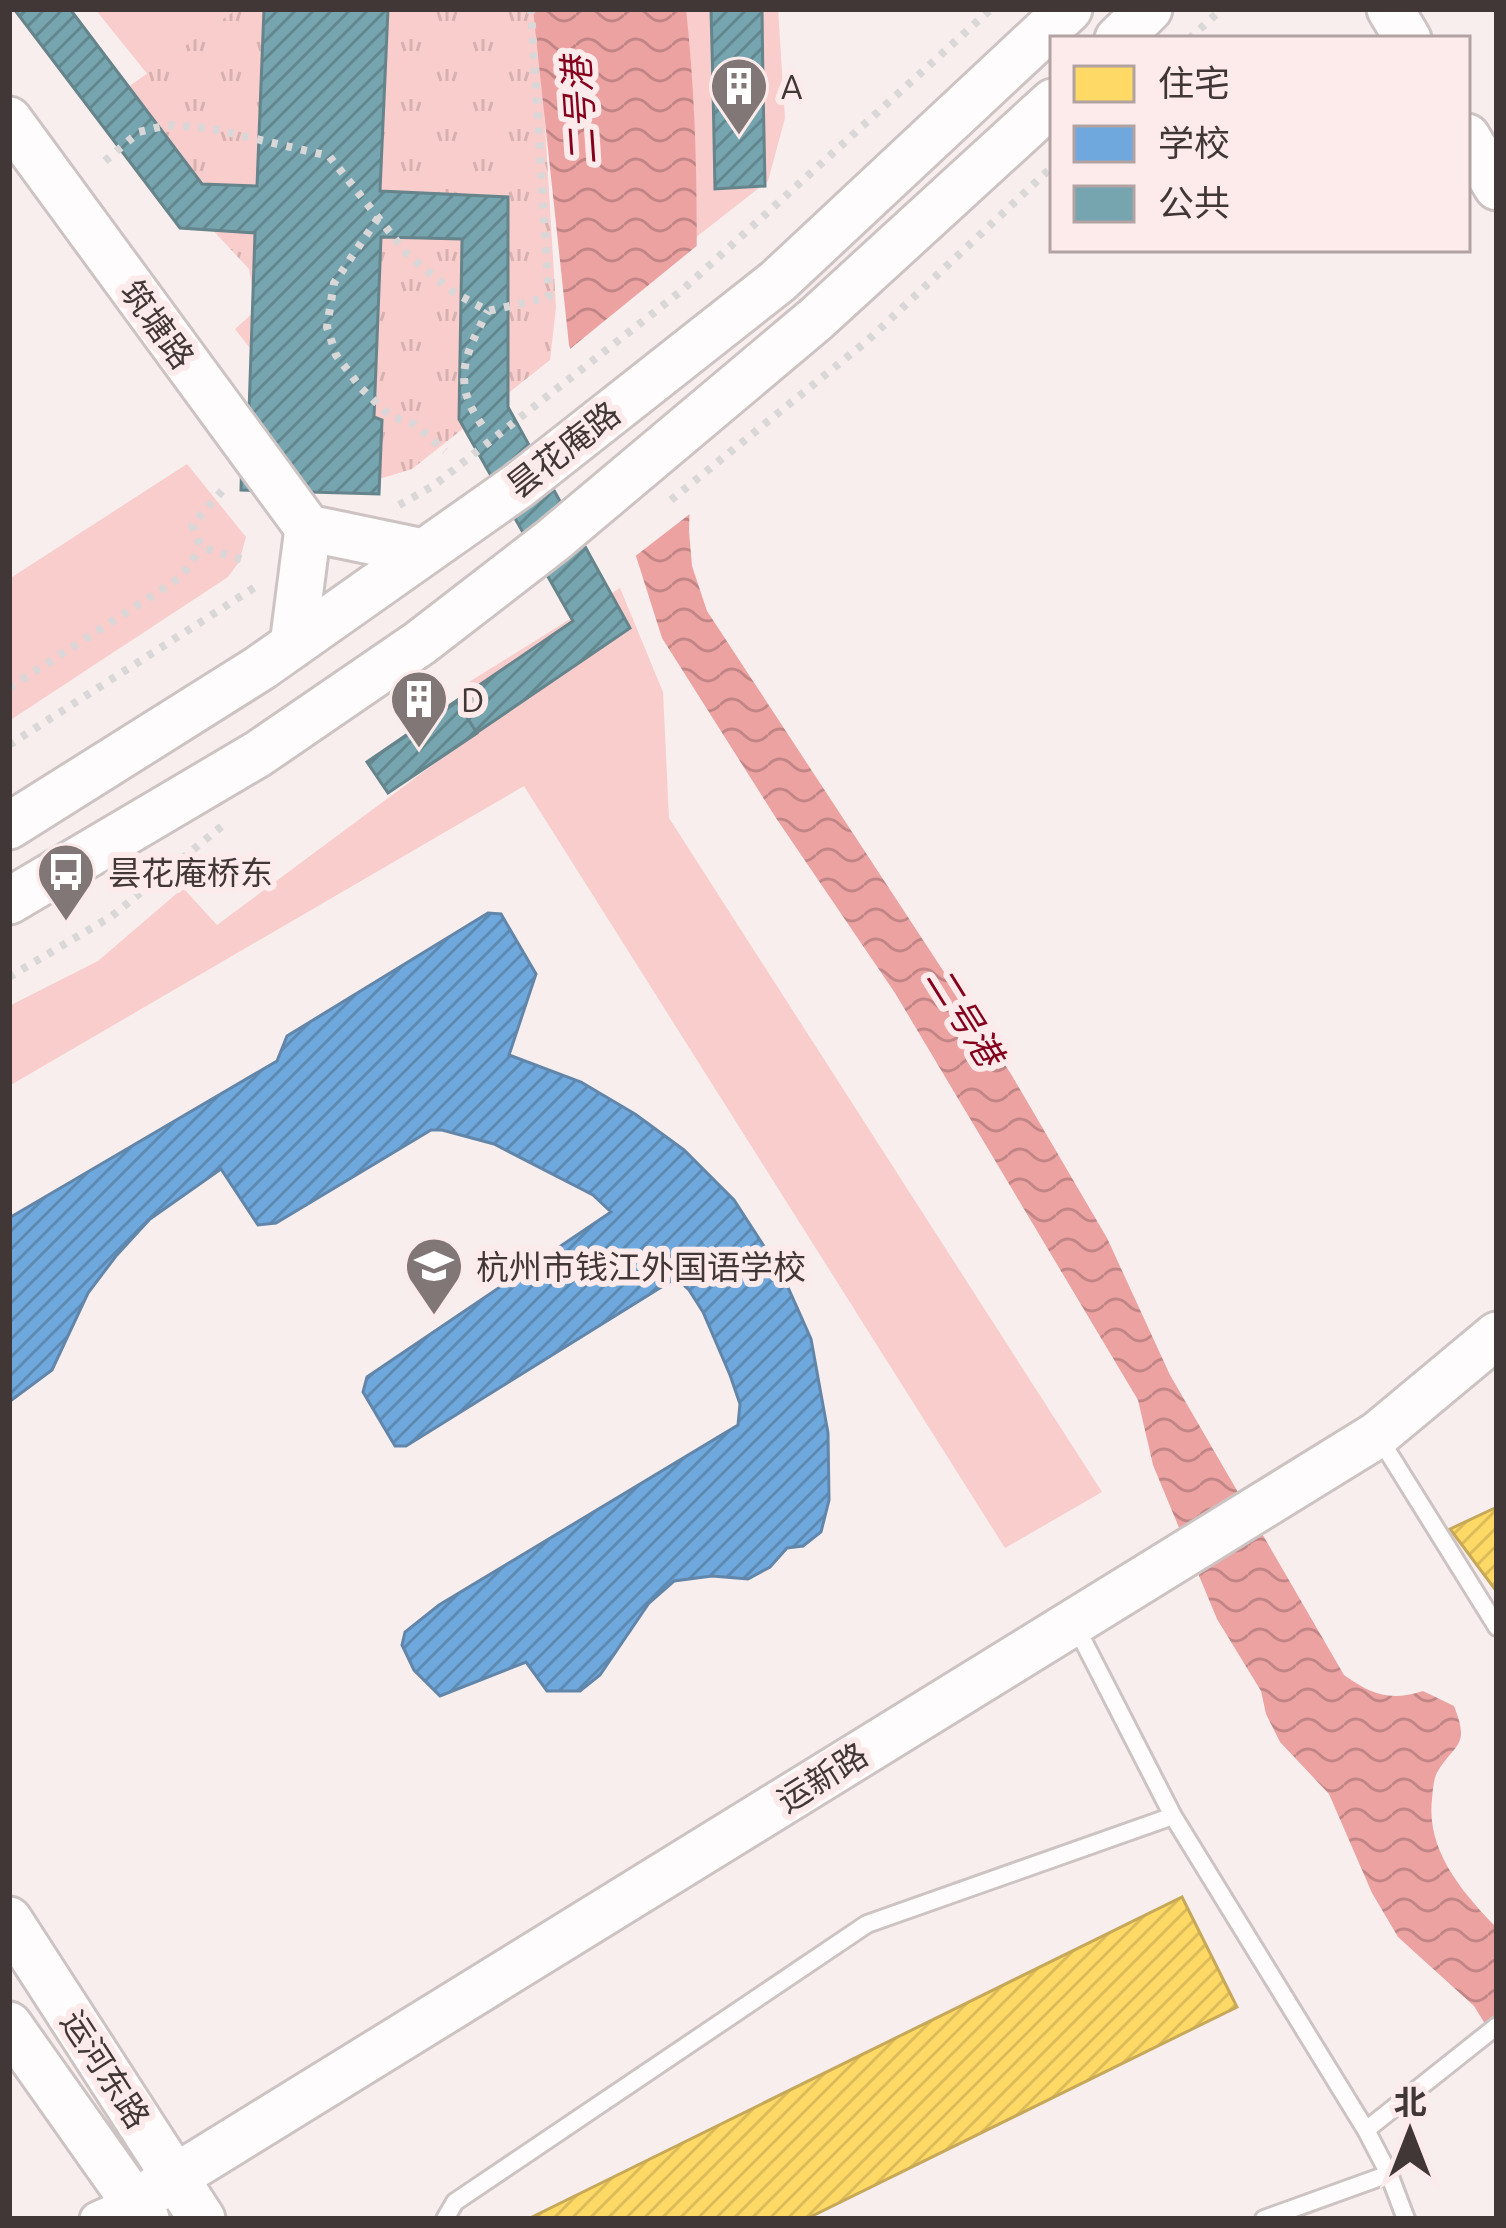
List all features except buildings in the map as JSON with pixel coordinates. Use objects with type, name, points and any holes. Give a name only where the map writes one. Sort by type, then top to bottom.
[{"type":"main road","name":"昙花庵路","points":[[9,826],[293,645],[518,486],[778,281],[1069,9]]},
{"type":"main road","points":[[1121,36],[1149,9]]},
{"type":"main road","points":[[1390,9],[1406,36]]},
{"type":"main road","name":"昙花庵路","points":[[9,902],[258,754],[420,643],[552,541],[816,319],[1050,105]]},
{"type":"main road","name":"筑塘路","points":[[9,119],[308,528]]},
{"type":"main road","points":[[1470,142],[1497,187]]},
{"type":"main road","points":[[293,645],[308,528],[423,552]]},
{"type":"main road","name":"运新路","points":[[126,2214],[176,2176],[1377,1436],[1497,1335]]},
{"type":"main road","name":"运河东路","points":[[9,1920],[202,2219]]},
{"type":"main road","name":"运河东路","points":[[9,2025],[126,2214]]},
{"type":"lane","points":[[1377,1436],[1497,1627]]},
{"type":"lane","points":[[1073,1622],[1173,1816],[1366,2130],[1406,2219]]},
{"type":"lane","points":[[445,2219],[455,2202],[867,1924],[1173,1816]]},
{"type":"lane","points":[[1366,2130],[1497,2026]]},
{"type":"lane","points":[[1264,2219],[1389,2174]]},
{"type":"path","points":[[105,161],[139,132],[167,125],[253,136],[329,156],[408,255],[453,292],[488,311],[549,297],[531,9]]},
{"type":"path","points":[[521,417],[680,292],[992,9]]},
{"type":"path","points":[[1193,36],[1222,9]]},
{"type":"path","points":[[770,422],[867,341],[1050,169]]},
{"type":"path","points":[[378,218],[334,284],[327,327],[335,356],[390,416],[415,424],[445,452]]},
{"type":"path","points":[[482,425],[467,404],[463,366],[488,311]]},
{"type":"path","points":[[201,547],[192,525],[222,490]]},
{"type":"path","points":[[201,547],[247,561]]},
{"type":"path","points":[[9,688],[182,577],[201,547]]},
{"type":"green space","points":[[95,9],[237,9],[149,76]]},
{"type":"green space","points":[[237,9],[538,9],[556,307],[550,360],[412,469],[376,480],[347,472],[235,329],[256,310],[249,269],[99,108]]},
{"type":"green space","points":[[679,9],[778,9],[785,118],[768,181],[695,238]]},
{"type":"green space","points":[[187,464],[246,537],[239,562],[228,577],[9,721],[9,579]]},
{"type":"green space","points":[[620,588],[663,692],[669,818],[1102,1492],[1005,1548],[524,786],[9,1086],[9,1006],[98,961],[183,888],[217,925],[469,738],[464,685]]},
{"type":"water","name":"二号港","points":[[533,9],[686,9],[697,205],[689,531],[692,566],[707,611],[1011,1074],[1107,1238],[1170,1375],[1344,1675],[1381,1694],[1423,1691],[1454,1706],[1461,1737],[1435,1777],[1432,1818],[1450,1870],[1497,1928],[1497,2043],[1474,2006],[1398,1937],[1372,1893],[1329,1794],[1280,1742],[1261,1691],[1217,1619],[1153,1465],[1138,1400],[895,993],[662,638],[569,345]]},
{"type":"pier","points":[[704,240],[695,510],[629,561],[565,353]]},
{"type":"place","name":"A","points":[[739,137]]},
{"type":"place","name":"D","points":[[419,750]]},
{"type":"place","name":"昙花庵桥东","points":[[66,923]]},
{"type":"place","name":"杭州市钱江外国语学校","points":[[434,1317]]}]
